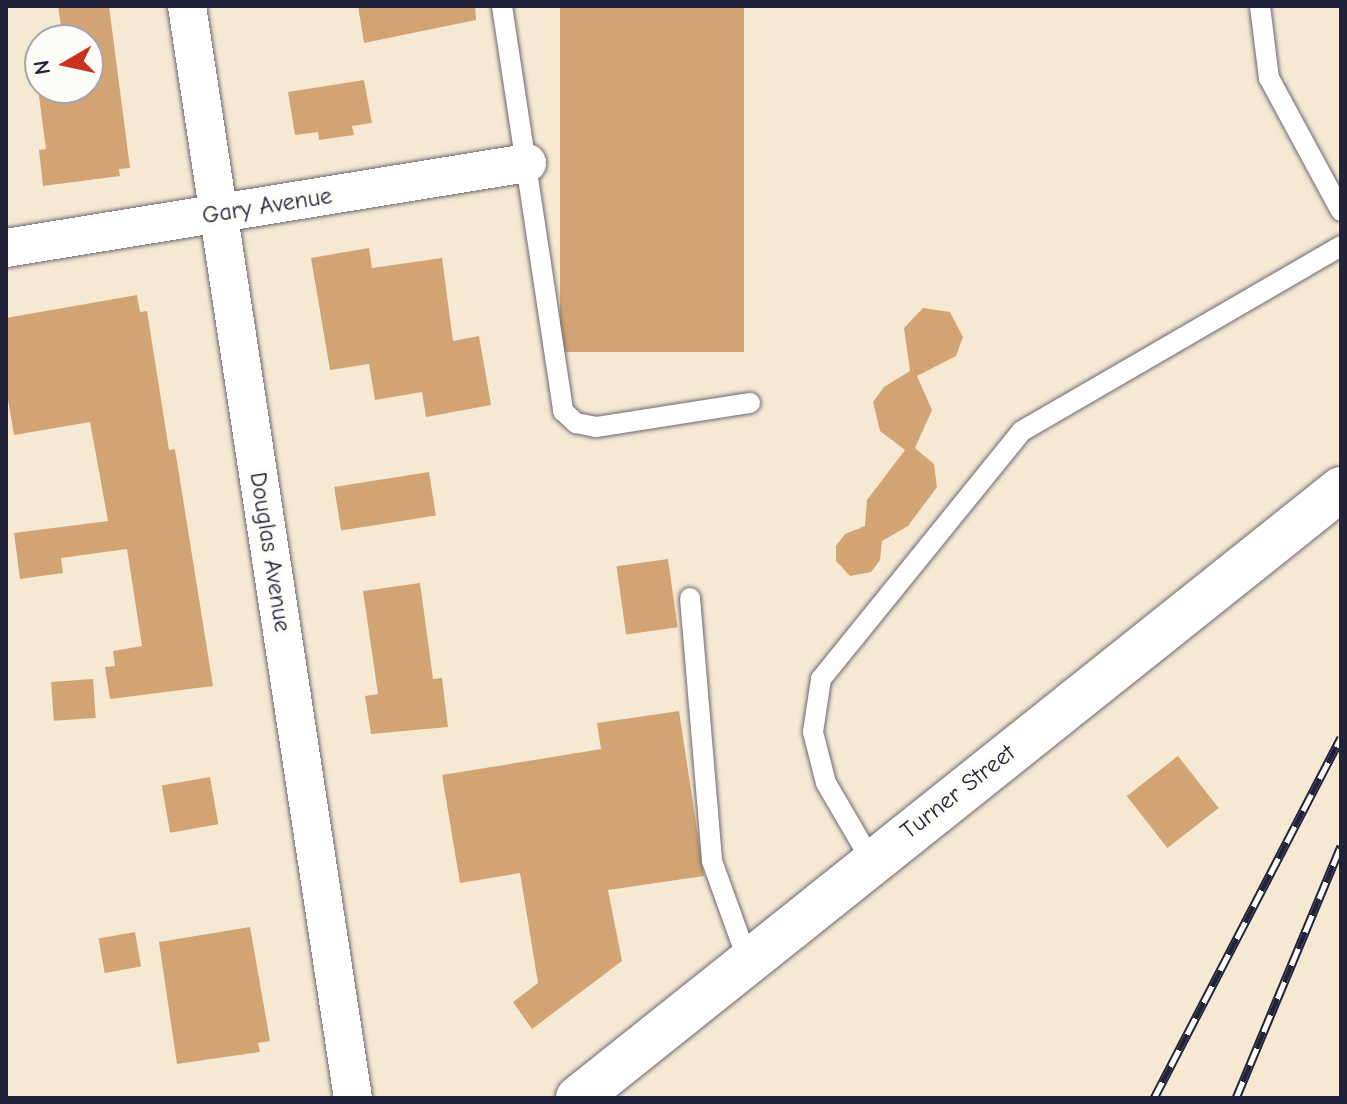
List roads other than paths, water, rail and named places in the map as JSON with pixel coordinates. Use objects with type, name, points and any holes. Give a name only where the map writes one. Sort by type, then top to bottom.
[{"type":"street","name":"Douglas Avenue","points":[[187,6],[353,1098]]},
{"type":"street","name":"Gary Avenue","points":[[6,248],[527,163]]},
{"type":"street","name":"Turner Street","points":[[578,1098],[747,958],[1341,489]]},
{"type":"lane","points":[[502,6],[563,411],[576,423],[596,427],[750,403]]},
{"type":"lane","points":[[1260,6],[1269,78],[1341,211]]},
{"type":"lane","points":[[871,860],[826,783],[813,732],[821,679],[1022,431],[1341,246]]},
{"type":"lane","points":[[690,598],[712,861],[747,958]]},
{"type":"railway","points":[[1154,1098],[1341,738]]},
{"type":"railway","points":[[1236,1098],[1341,846]]}]
